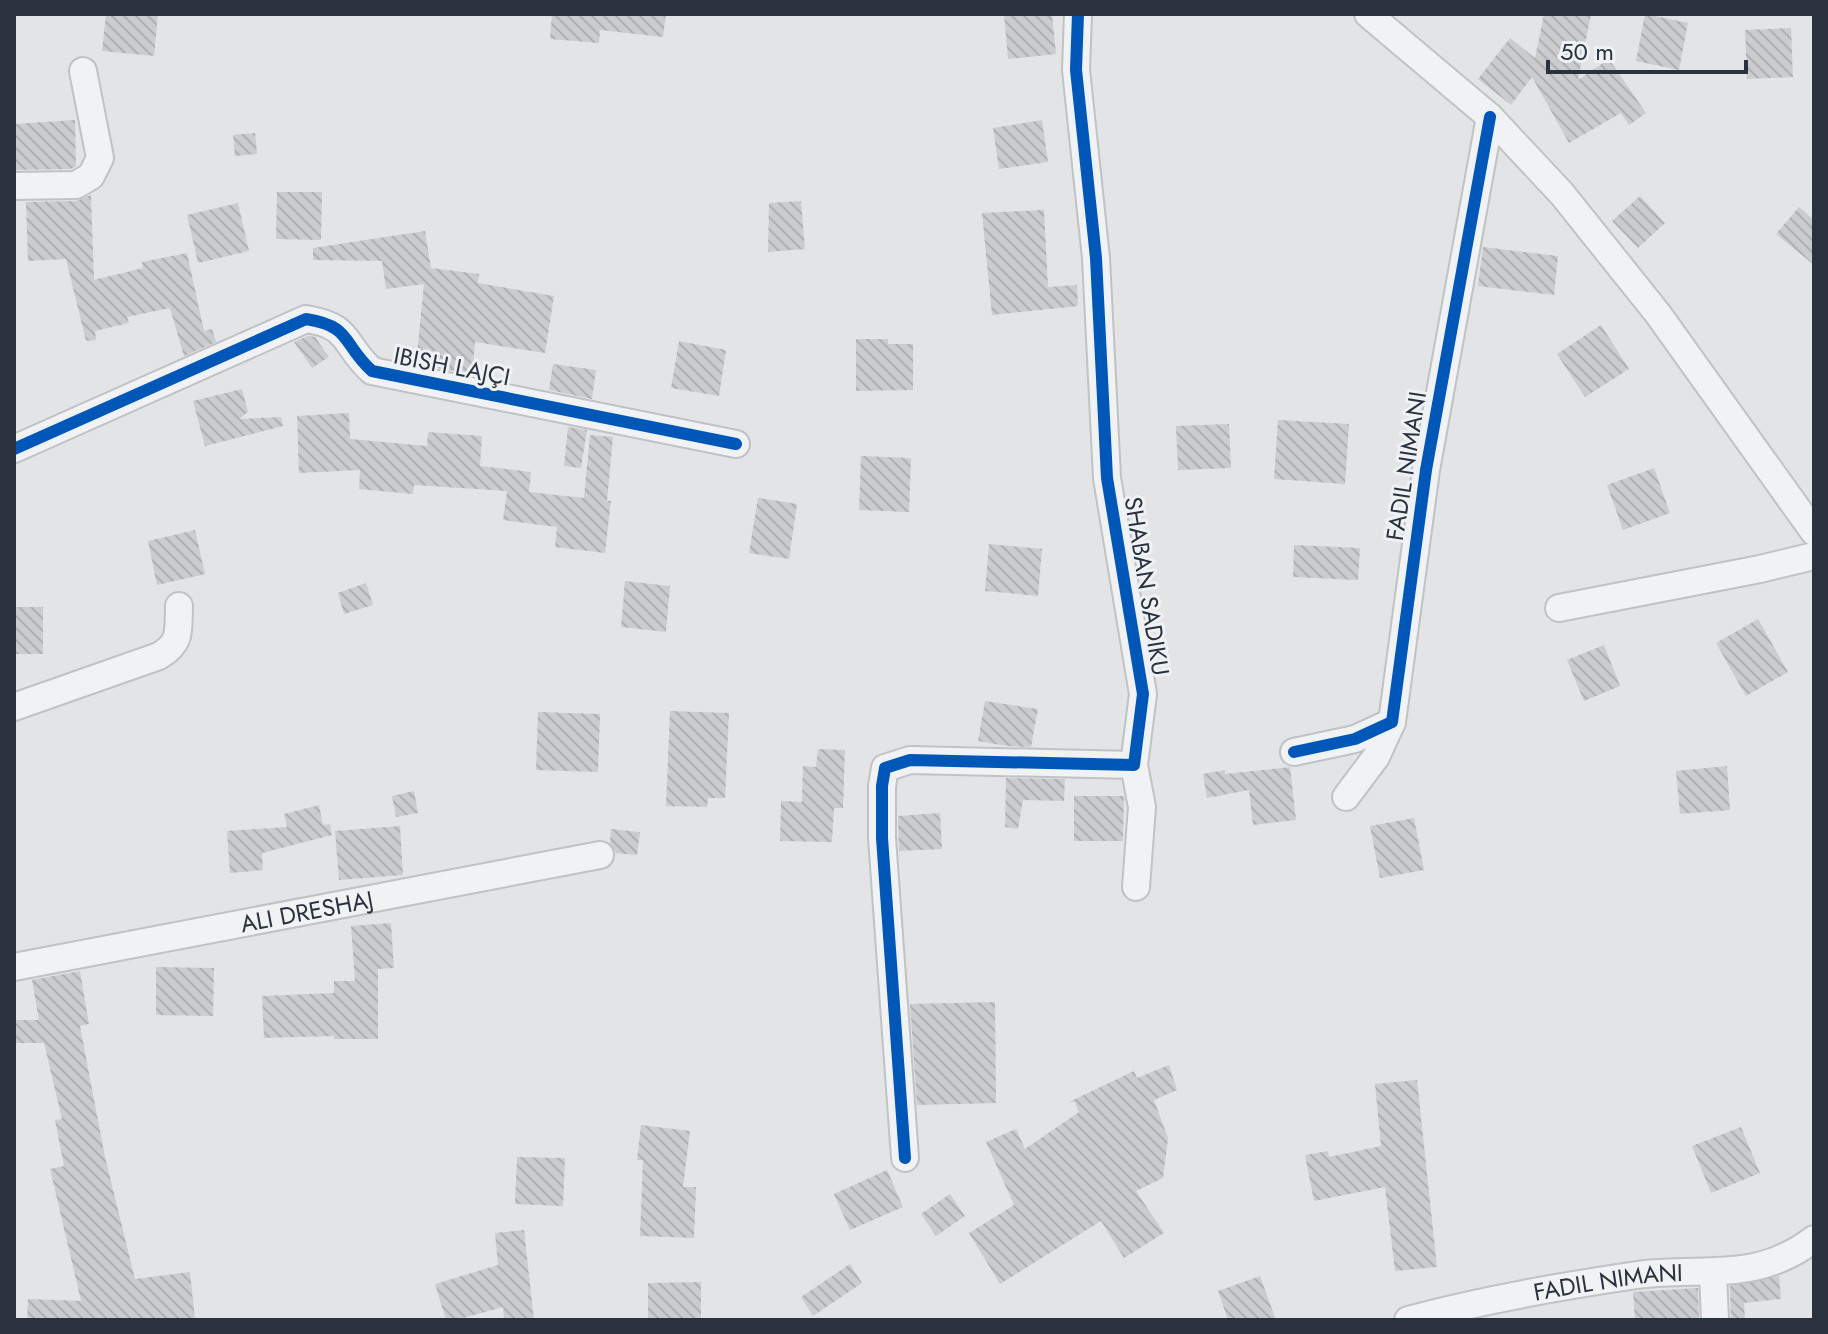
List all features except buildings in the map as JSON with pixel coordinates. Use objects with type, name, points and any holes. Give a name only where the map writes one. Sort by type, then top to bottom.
[{"type":"street","name":"SHABAN SADIKU","points":[[1078,14],[1076,70],[1096,258],[1107,478],[1143,694],[1134,765],[1142,807],[1136,887]]},
{"type":"street","points":[[1368,14],[1490,117],[1562,194],[1658,314],[1814,532]]},
{"type":"street","points":[[14,186],[76,185],[91,176],[100,158],[83,71]]},
{"type":"street","name":"FADIL NIMANI","points":[[1346,797],[1376,757],[1392,722],[1426,470],[1490,117]]},
{"type":"street","name":"IBISH LAJÇI","points":[[14,449],[306,319],[328,323],[343,332],[361,361],[372,371],[736,444]]},
{"type":"street","points":[[1559,608],[1814,556]]},
{"type":"street","points":[[14,707],[159,656],[172,648],[178,636],[179,606]]},
{"type":"street","points":[[1294,752],[1355,739],[1392,722]]},
{"type":"street","points":[[905,1158],[882,838],[885,768],[910,760],[1134,765]]},
{"type":"street","name":"ALI DRESHAJ","points":[[14,967],[600,855]]},
{"type":"street","name":"FADIL NIMANI","points":[[1408,1320],[1509,1309],[1580,1283],[1644,1274],[1713,1273],[1763,1266],[1793,1255],[1814,1239]]},
{"type":"street","name":"FADIL NIMANI","points":[[1713,1273],[1715,1320]]},
{"type":"cycle path","points":[[905,1158],[882,838],[885,768],[910,760],[1134,765],[1143,694],[1107,478],[1096,258],[1076,70],[1078,14]]},
{"type":"cycle path","points":[[1294,752],[1355,739],[1392,722],[1426,470],[1490,117]]},
{"type":"cycle path","points":[[14,449],[306,319],[339,331],[372,371],[736,444]]}]
